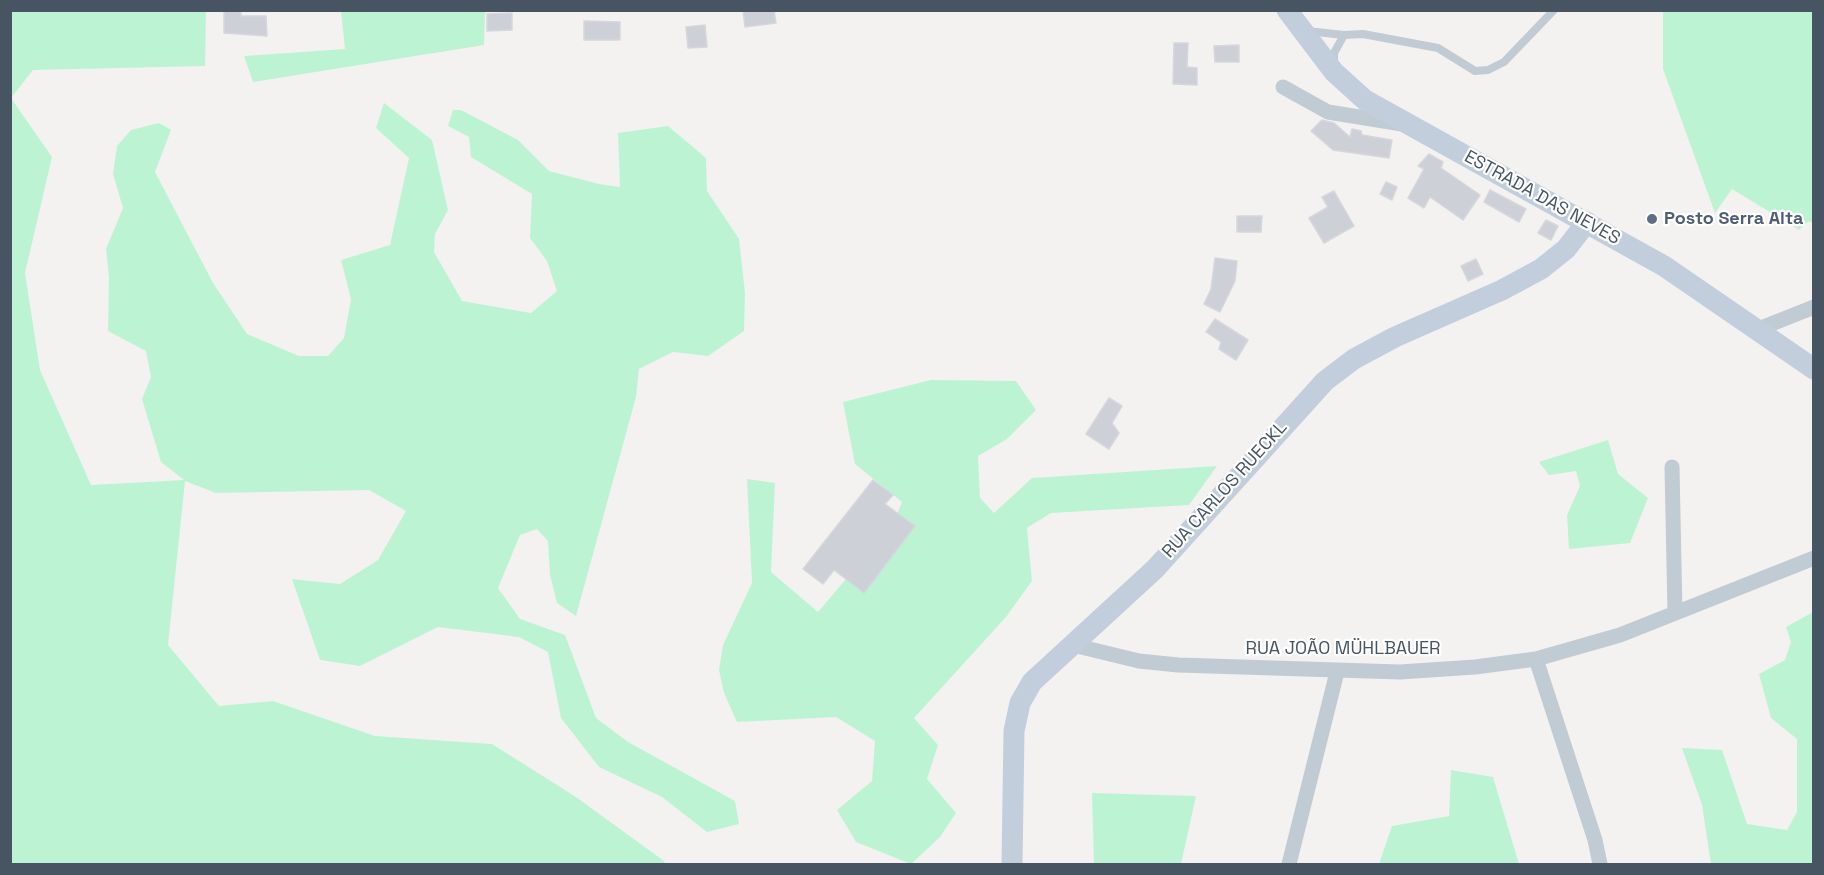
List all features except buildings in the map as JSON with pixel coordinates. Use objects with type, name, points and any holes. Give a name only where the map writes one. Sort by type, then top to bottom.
[{"type":"street","name":"ESTRADA DAS NEVES","points":[[1287,10],[1300,31],[1334,72],[1365,100],[1673,272],[1814,369]]},
{"type":"street","points":[[1282,87],[1328,112],[1408,125]]},
{"type":"street","name":"RUA CARLOS RUECKL","points":[[1012,864],[1012,776],[1017,713],[1032,682],[1155,569],[1295,411],[1333,374],[1354,359],[1395,337],[1502,290],[1541,269],[1566,249],[1587,222]]},
{"type":"street","points":[[1756,330],[1814,306]]},
{"type":"street","points":[[1672,467],[1676,613]]},
{"type":"street","name":"RUA JOÃO MÜHLBAUER","points":[[1073,645],[1139,661],[1178,666],[1337,672],[1431,671],[1536,659],[1620,635],[1814,558]]},
{"type":"street","points":[[1536,659],[1579,790],[1600,864]]},
{"type":"street","points":[[1289,864],[1337,672]]},
{"type":"lane","points":[[1300,31],[1344,35],[1363,34],[1437,48],[1475,71],[1488,70],[1504,62],[1554,10]]},
{"type":"lane","points":[[1334,72],[1334,53],[1344,35]]},
{"type":"green space","points":[[10,11],[206,11],[205,66],[33,70],[11,98]]},
{"type":"green space","points":[[341,11],[485,11],[484,45],[253,82],[244,56],[345,49]]},
{"type":"green space","points":[[1663,11],[1813,11],[1813,223],[1809,221],[1799,230],[1732,189],[1715,213],[1663,69]]},
{"type":"green space","points":[[11,98],[52,157],[25,273],[40,370],[91,485],[184,480],[161,462],[142,399],[151,377],[146,351],[108,331],[109,277],[106,249],[123,208],[113,174],[117,146],[131,130],[159,123],[171,130],[155,172],[213,283],[247,334],[299,356],[328,356],[344,338],[351,299],[341,260],[390,245],[409,158],[376,128],[384,103],[432,140],[448,210],[435,234],[434,252],[462,301],[531,313],[557,291],[547,261],[530,238],[532,194],[471,157],[469,137],[448,126],[453,110],[461,110],[518,140],[549,171],[599,184],[620,187],[618,133],[668,126],[706,158],[707,191],[739,239],[745,293],[744,331],[708,356],[673,352],[639,369],[636,397],[576,616],[557,603],[550,575],[548,541],[537,529],[520,535],[498,588],[520,619],[565,635],[596,718],[628,742],[735,801],[739,824],[707,832],[662,797],[599,767],[561,718],[548,652],[519,637],[438,627],[360,666],[320,660],[292,579],[340,584],[378,560],[406,511],[369,490],[216,493],[185,481],[168,645],[219,706],[273,701],[375,736],[492,744],[576,797],[665,864],[11,864]]},
{"type":"green space","points":[[931,380],[1016,381],[1036,410],[1007,439],[978,456],[980,498],[994,513],[1032,478],[1217,466],[1189,505],[1051,513],[1027,528],[1032,581],[1006,617],[914,718],[938,745],[927,779],[956,813],[940,837],[911,864],[856,842],[837,810],[872,781],[875,741],[836,717],[737,722],[724,693],[719,670],[723,645],[752,583],[747,479],[775,483],[771,572],[818,612],[846,579],[864,593],[902,502],[855,464],[843,402]]},
{"type":"green space","points":[[1608,440],[1618,474],[1648,498],[1630,543],[1569,549],[1567,515],[1580,486],[1576,471],[1549,475],[1539,462]]},
{"type":"green space","points":[[1813,612],[1813,864],[1711,864],[1702,805],[1682,748],[1722,750],[1747,824],[1787,830],[1797,812],[1797,739],[1771,718],[1759,674],[1785,660],[1791,642],[1786,627]]},
{"type":"green space","points":[[1451,770],[1493,777],[1519,864],[1379,864],[1392,826],[1449,816]]},
{"type":"green space","points":[[1092,793],[1196,796],[1181,864],[1094,864]]},
{"type":"place","name":"Posto Serra Alta","points":[[1652,219]]}]
